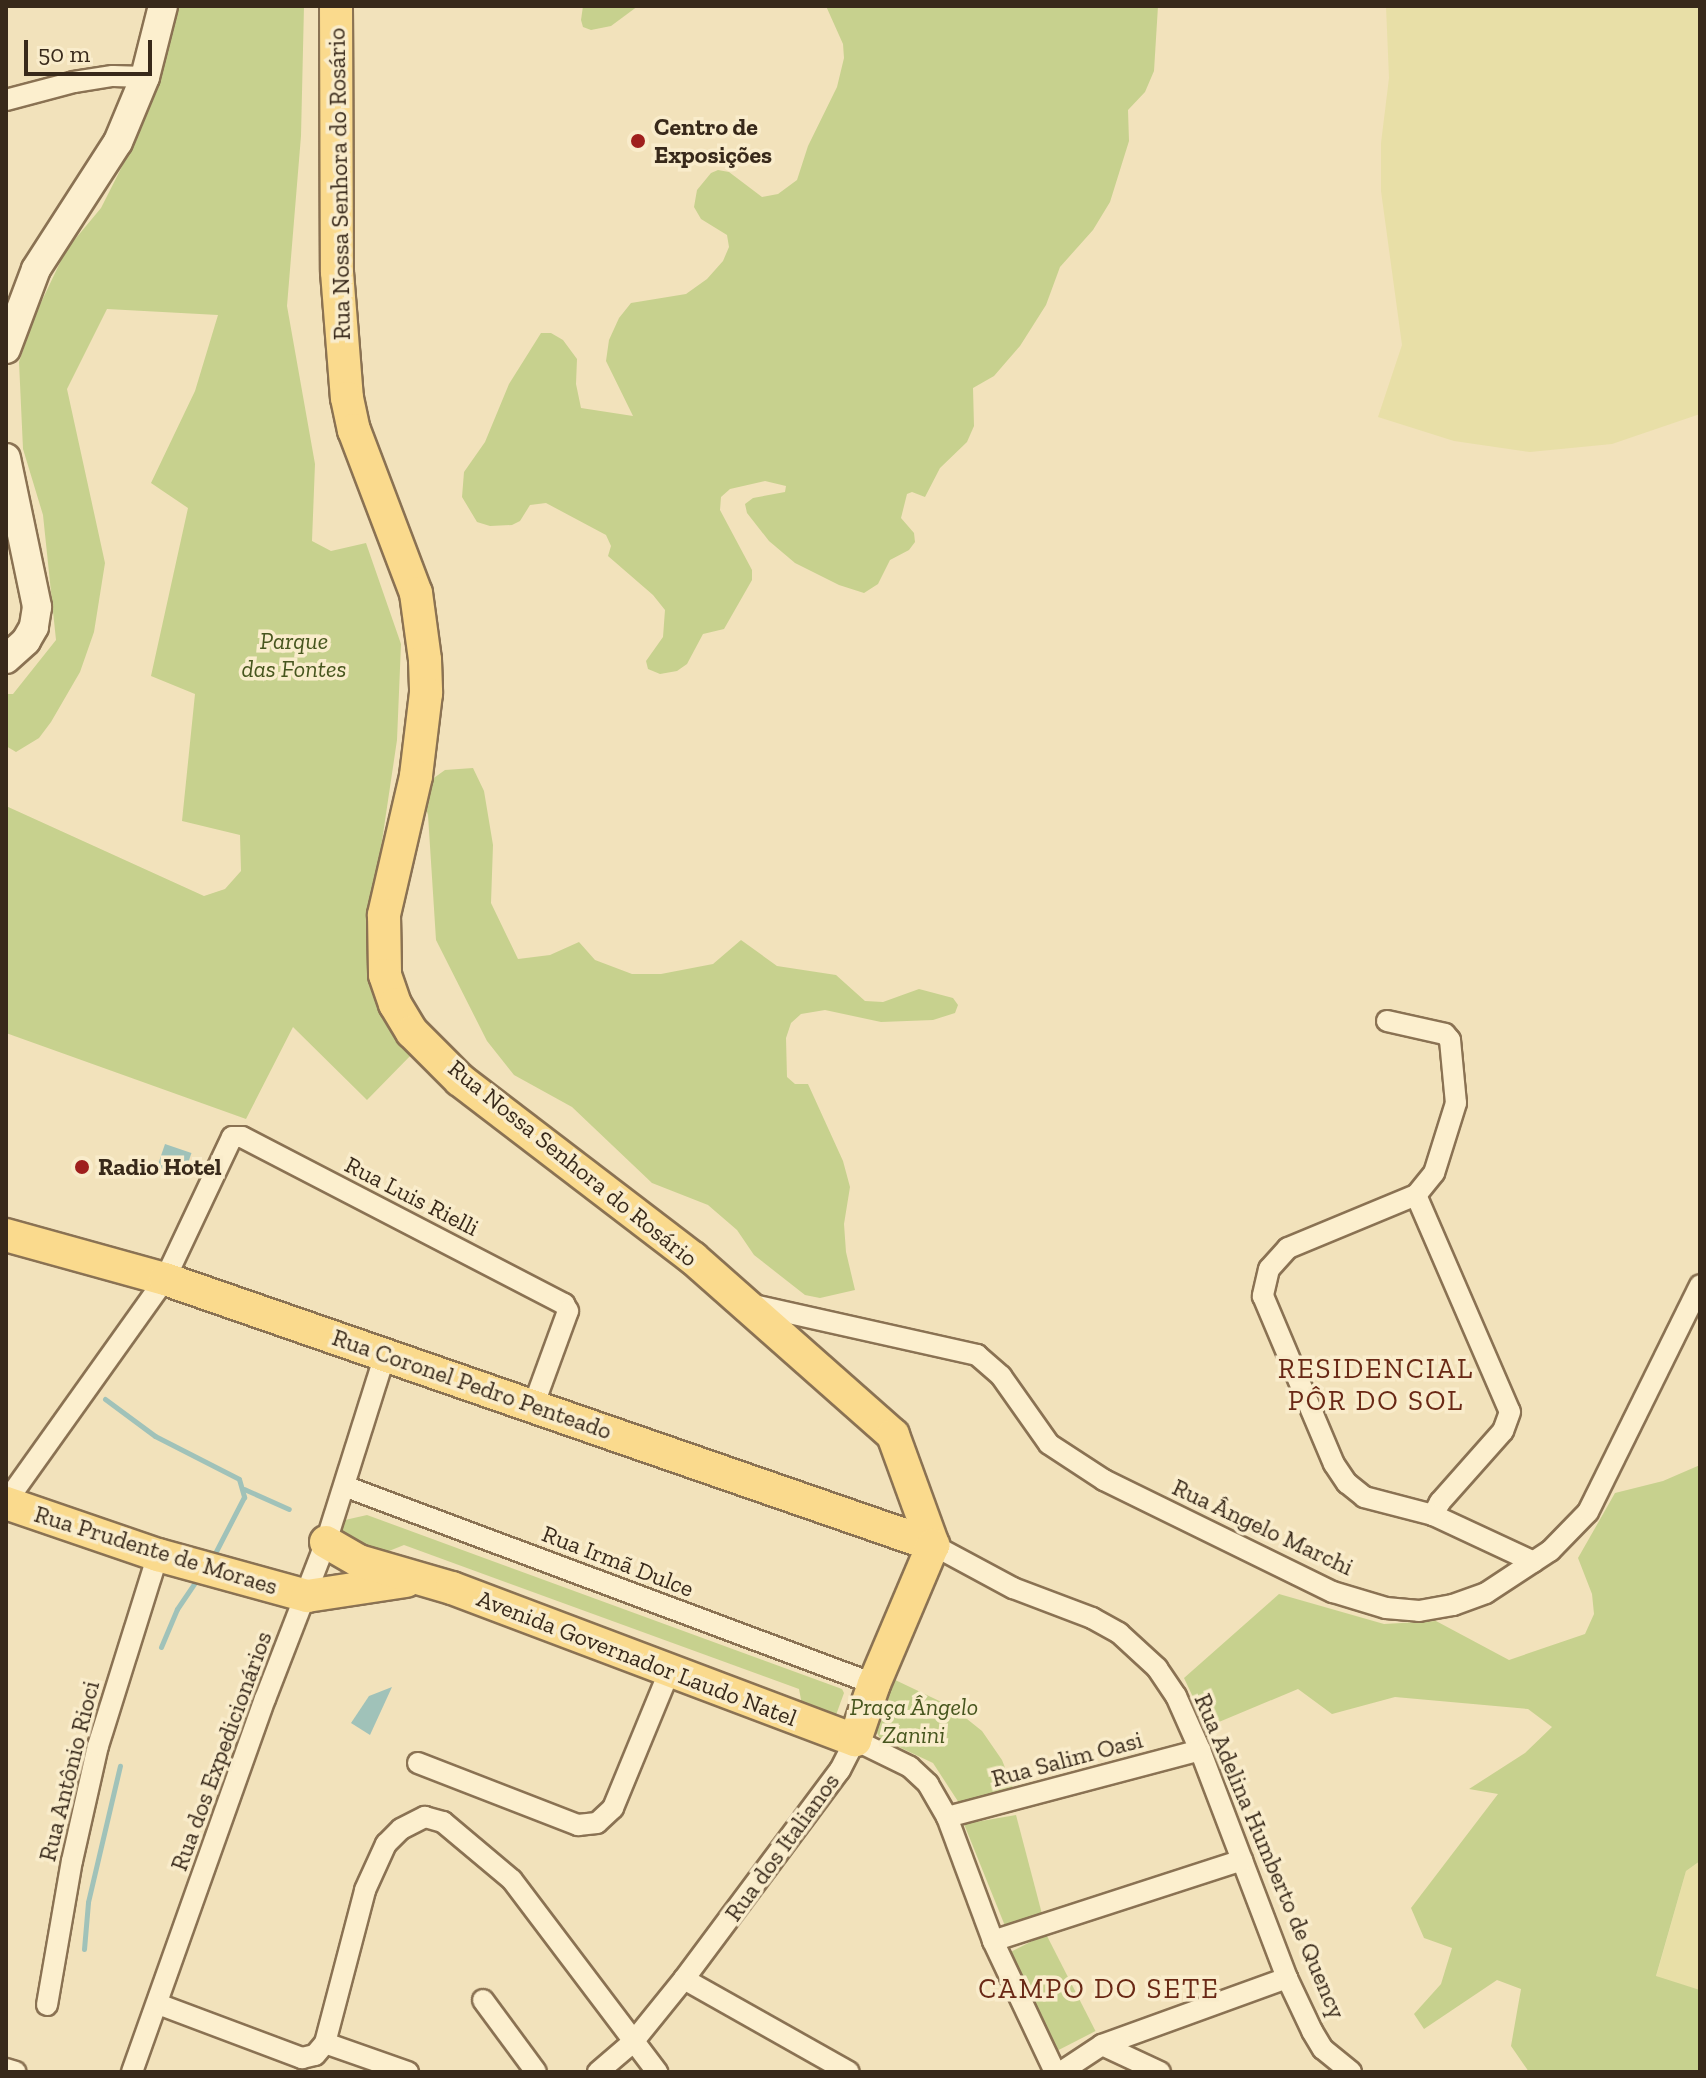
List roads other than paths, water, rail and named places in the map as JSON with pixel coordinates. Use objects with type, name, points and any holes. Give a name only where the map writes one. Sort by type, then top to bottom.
[{"type":"main road","name":"Rua Nossa Senhora do Rosário","points":[[336,6],[337,272],[347,398],[354,430],[416,593],[425,671],[426,693],[416,776],[384,915],[385,975],[395,1004],[412,1032],[460,1080],[693,1258],[893,1435],[933,1545]]},
{"type":"main road","name":"Rua Coronel Pedro Penteado","points":[[6,1235],[165,1279],[534,1404],[933,1545]]},
{"type":"main road","name":"Rua Prudente de Moraes","points":[[6,1503],[158,1555],[307,1596]]},
{"type":"main road","name":"Avenida Governador Laudo Natel","points":[[326,1542],[359,1561],[452,1588],[855,1740]]},
{"type":"main road","name":"Rua dos Italianos","points":[[855,1740],[874,1684],[933,1545]]},
{"type":"main road","name":"Avenida Governador Laudo Natel","points":[[307,1596],[417,1579]]},
{"type":"street","points":[[6,349],[36,269],[107,164],[145,77],[163,6]]},
{"type":"street","points":[[6,100],[74,82],[113,76],[145,77]]},
{"type":"street","points":[[6,458],[37,607],[26,641],[6,659]]},
{"type":"street","points":[[1387,1021],[1445,1034],[1450,1040],[1456,1103],[1434,1173],[1416,1195],[1288,1248],[1269,1269],[1263,1296],[1334,1464],[1347,1483],[1364,1497],[1433,1515],[1534,1562]]},
{"type":"street","name":"Rua Luis Rielli","points":[[165,1279],[228,1141],[242,1137],[560,1301],[568,1311],[534,1404]]},
{"type":"street","points":[[1416,1195],[1510,1412],[1503,1431],[1440,1502],[1433,1515]]},
{"type":"street","points":[[6,1503],[165,1279]]},
{"type":"street","name":"Rua Ângelo Marchi","points":[[742,1302],[977,1355],[1001,1376],[1038,1433],[1063,1454],[1104,1480],[1333,1592],[1386,1608],[1419,1611],[1453,1605],[1486,1593],[1550,1551],[1588,1512],[1700,1285]]},
{"type":"street","name":"Rua dos Expedicionários","points":[[132,2072],[265,1699],[307,1596],[385,1355]]},
{"type":"street","name":"Rua Irmã Dulce","points":[[344,1486],[874,1684]]},
{"type":"street","name":"Rua Adelina Humberto de Quency","points":[[933,1545],[1013,1588],[1092,1618],[1119,1633],[1157,1668],[1176,1696],[1200,1750],[1287,1978],[1323,2049],[1351,2072]]},
{"type":"street","name":"Rua Antônio Rioci","points":[[47,2005],[72,1861],[98,1746],[158,1555]]},
{"type":"street","points":[[418,1763],[578,1825],[597,1823],[613,1808],[670,1670]]},
{"type":"street","points":[[855,1740],[910,1767],[928,1784],[947,1817],[993,1941],[1055,2072]]},
{"type":"street","name":"Rua dos Italianos","points":[[598,2072],[633,2042],[684,1979],[840,1770],[855,1740]]},
{"type":"street","name":"Rua Salim Oasi","points":[[947,1817],[1200,1750]]},
{"type":"street","points":[[158,2004],[302,2058],[315,2055],[325,2043],[365,1890],[386,1844],[401,1829],[425,1817],[443,1822],[512,1880],[657,2072]]},
{"type":"street","points":[[993,1941],[1242,1860]]},
{"type":"street","points":[[1061,2072],[1102,2045],[1287,1978]]},
{"type":"street","points":[[684,1979],[849,2072]]},
{"type":"street","points":[[483,2000],[536,2072]]},
{"type":"street","points":[[325,2043],[408,2072]]},
{"type":"street","points":[[1102,2045],[1160,2072]]},
{"type":"street","points":[[801,2047],[822,2072]]},
{"type":"street","points":[[6,2069],[16,2072]]},
{"type":"water","points":[[165,1144],[191,1153],[183,1177],[157,1168]]},
{"type":"water","points":[[392,1687],[370,1735],[351,1723],[369,1696]]},
{"type":"waterway","points":[[105,1399],[155,1436],[239,1479],[244,1497],[214,1555]]},
{"type":"waterway","points":[[244,1489],[289,1509]]},
{"type":"waterway","points":[[161,1647],[177,1609],[198,1578]]},
{"type":"waterway","points":[[84,1949],[88,1902],[120,1766]]},
{"type":"place","name":"Centro de Exposições","points":[[638,141]]},
{"type":"place","name":"Radio Hotel","points":[[82,1167]]},
{"type":"district","name":"RESIDENCIAL PÔR DO SOL","points":[[1376,1385]]},
{"type":"district","name":"CAMPO DO SETE","points":[[1099,1989]]},
{"type":"park label","name":"Parque das Fontes","points":[[294,655]]},
{"type":"park label","name":"Praça Ângelo Zanini","points":[[914,1721]]}]
